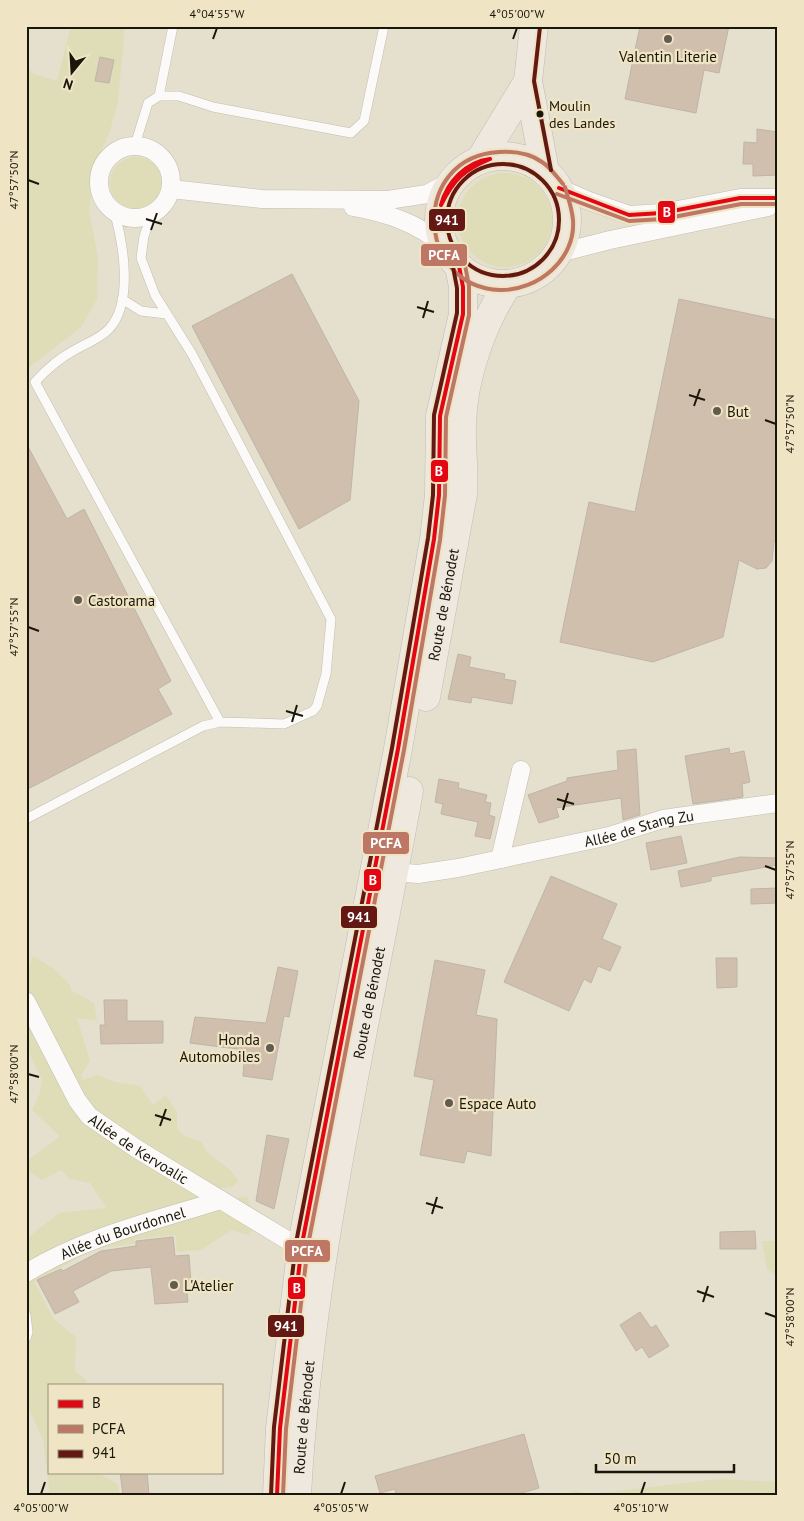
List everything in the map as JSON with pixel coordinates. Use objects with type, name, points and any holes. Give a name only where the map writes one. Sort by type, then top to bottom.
[{"type":"main road","points":[[534,26],[528,81],[552,179],[566,204],[568,220],[566,238],[559,253],[537,275],[523,281],[508,284],[490,283],[473,277],[452,256],[440,229],[440,212],[444,195],[453,180],[470,165],[480,160],[497,156],[514,157],[530,162],[552,179]]},
{"type":"main road","points":[[480,160],[528,81]]},
{"type":"main road","name":"Route de Bénodet","points":[[297,1495],[303,1344],[302,1244],[398,750],[436,520],[442,402],[463,314],[463,294],[452,256]]},
{"type":"main road","name":"Route de Bénodet","points":[[277,1495],[280,1428],[303,1344],[394,872],[463,494],[465,471],[462,426],[464,402],[479,343],[490,314],[508,284]]},
{"type":"street","points":[[135,145],[146,147],[164,159],[172,179],[171,190],[167,200],[152,214],[133,218],[114,211],[100,193],[101,170],[106,160],[114,152],[124,147],[135,145]]},
{"type":"street","points":[[552,179],[589,202],[629,215],[662,213],[740,198],[778,198]]},
{"type":"street","points":[[171,190],[226,196],[300,200],[388,200],[417,197],[436,190],[453,180]]},
{"type":"street","points":[[300,200],[336,204],[388,215],[420,227],[452,256]]},
{"type":"street","points":[[559,253],[750,209],[778,208]]},
{"type":"street","points":[[369,896],[379,878],[394,872],[386,862],[402,778],[398,750]]},
{"type":"street","points":[[500,859],[521,770]]},
{"type":"street","name":"Allée de Stang Zu","points":[[394,872],[406,874],[428,873],[609,836],[663,819],[778,803]]},
{"type":"street","name":"Allée de Kervoalic","points":[[26,1001],[77,1100],[89,1116],[130,1145],[287,1240],[302,1244]]},
{"type":"street","name":"Allée du Bourdonnel","points":[[26,1273],[73,1247],[100,1236],[221,1200]]},
{"type":"street","points":[[302,1244],[313,1258],[303,1344]]},
{"type":"lane","points":[[159,96],[172,26]]},
{"type":"lane","points":[[135,145],[144,109],[148,103],[159,96],[179,96],[213,107],[351,133],[364,121],[384,26]]},
{"type":"lane","points":[[26,387],[56,361],[109,329],[118,313],[122,299],[125,259],[121,234],[114,211]]},
{"type":"lane","points":[[26,819],[203,726],[220,722],[284,724],[313,711],[317,706],[326,674],[331,619],[192,354],[155,295],[141,258],[144,236],[152,214]]},
{"type":"lane","points":[[122,299],[141,311],[166,314]]},
{"type":"lane","points":[[34,382],[220,722]]},
{"type":"lane","points":[[26,1315],[28,1332],[26,1338]]},
{"type":"green space","points":[[71,26],[125,26],[118,102],[110,131],[96,162],[89,210],[98,258],[97,299],[81,327],[26,370],[26,66],[33,74],[57,81]]},
{"type":"green space","points":[[136,157],[146,159],[154,165],[160,173],[162,183],[160,193],[154,201],[146,207],[136,209],[126,207],[118,201],[112,193],[110,183],[112,173],[118,165],[126,159]]},
{"type":"green space","points":[[505,173],[523,177],[538,187],[548,202],[552,220],[548,238],[538,253],[523,263],[505,267],[487,263],[472,253],[462,238],[458,220],[462,202],[472,187],[487,177]]},
{"type":"green space","points":[[33,956],[53,968],[70,985],[72,991],[94,1003],[97,1021],[77,1018],[90,1061],[81,1075],[83,1080],[98,1075],[114,1082],[140,1086],[153,1105],[166,1095],[177,1113],[177,1129],[185,1136],[201,1142],[207,1152],[230,1170],[239,1181],[232,1187],[206,1190],[231,1200],[247,1196],[256,1227],[247,1235],[232,1230],[201,1250],[177,1252],[176,1235],[135,1239],[134,1244],[96,1248],[34,1282],[54,1319],[76,1337],[75,1371],[86,1380],[87,1384],[48,1384],[48,1474],[100,1474],[118,1484],[119,1495],[50,1495],[43,1440],[29,1409],[26,1410],[26,1239],[59,1213],[106,1208],[90,1183],[70,1179],[61,1170],[42,1180],[30,1172],[26,1162],[60,1136],[32,1110],[40,1093],[42,1080],[26,1046],[26,974]]},
{"type":"green space","points":[[762,1241],[778,1241],[778,1277],[767,1269]]},
{"type":"green space","points":[[719,1479],[778,1482],[778,1495],[570,1495],[573,1490],[590,1494]]},
{"type":"building","points":[[640,26],[729,26],[719,73],[704,70],[696,113],[625,99]]},
{"type":"building","points":[[100,57],[114,60],[109,83],[95,81]]},
{"type":"building","points":[[757,129],[778,132],[778,175],[753,176],[753,164],[743,164],[744,142],[757,143]]},
{"type":"building","points":[[292,274],[359,401],[350,500],[299,529],[192,326]]},
{"type":"building","name":"But","points":[[679,299],[778,320],[778,542],[774,541],[772,561],[766,568],[757,569],[739,560],[723,637],[653,662],[560,642],[589,502],[635,512]]},
{"type":"building","name":"Castorama","points":[[26,443],[67,519],[84,509],[171,681],[158,689],[172,714],[26,790]]},
{"type":"building","points":[[458,654],[471,657],[469,667],[505,674],[504,679],[516,681],[512,704],[472,697],[471,703],[448,699]]},
{"type":"building","points":[[729,748],[730,754],[744,751],[750,782],[742,784],[743,797],[693,804],[685,756]]},
{"type":"building","points":[[636,749],[640,815],[623,820],[621,798],[556,808],[559,817],[539,823],[528,795],[567,781],[567,778],[618,770],[617,751]]},
{"type":"building","points":[[439,779],[459,783],[458,788],[487,795],[485,802],[491,803],[489,815],[495,817],[490,839],[475,836],[478,822],[441,814],[443,804],[435,802]]},
{"type":"building","points":[[681,836],[687,863],[651,870],[646,843]]},
{"type":"building","points":[[740,857],[777,858],[777,865],[711,877],[711,881],[681,887],[678,871]]},
{"type":"building","points":[[551,876],[617,904],[602,939],[621,947],[610,971],[598,966],[591,983],[584,979],[569,1011],[504,982]]},
{"type":"building","points":[[778,888],[778,903],[751,904],[751,889]]},
{"type":"building","points":[[716,958],[737,958],[737,987],[717,988]]},
{"type":"building","points":[[435,960],[485,970],[476,1015],[497,1019],[491,1156],[467,1151],[464,1163],[420,1155],[434,1080],[414,1076]]},
{"type":"building","points":[[278,967],[298,971],[289,1017],[284,1016],[272,1080],[243,1076],[245,1050],[190,1043],[195,1017],[266,1023]]},
{"type":"building","points":[[104,1000],[127,1000],[127,1021],[163,1021],[163,1043],[101,1044],[100,1025],[105,1025]]},
{"type":"building","points":[[267,1135],[289,1139],[274,1209],[256,1201]]},
{"type":"building","points":[[755,1231],[756,1249],[720,1249],[720,1232]]},
{"type":"building","points":[[173,1237],[175,1256],[189,1255],[191,1283],[186,1283],[188,1302],[155,1304],[151,1267],[111,1271],[73,1291],[79,1302],[55,1314],[37,1280],[61,1269],[63,1271],[101,1251],[136,1246],[136,1241]]},
{"type":"building","points":[[640,1312],[651,1328],[656,1325],[669,1346],[649,1358],[642,1347],[636,1351],[620,1325]]},
{"type":"building","points":[[524,1434],[539,1488],[515,1495],[396,1495],[395,1489],[380,1493],[375,1476]]},
{"type":"building","points":[[120,1474],[147,1474],[149,1495],[123,1495]]},
{"type":"transit line","name":"941","points":[[540,27],[534,81],[551,170]]},
{"type":"transit line","name":"PCFA","points":[[563,184],[545,164],[537,159],[516,152],[499,152],[470,159],[450,175],[438,197],[434,222],[439,246],[451,268],[472,283],[500,290],[514,289],[541,279],[561,260],[568,248],[572,234],[573,220],[565,187]]},
{"type":"transit line","name":"B","points":[[441,205],[448,189],[459,174],[473,164],[490,159]]},
{"type":"transit line","name":"B","points":[[441,205],[450,188],[461,176],[473,167],[490,159]]},
{"type":"transit line","name":"941","points":[[503,164],[525,168],[543,180],[555,198],[559,220],[555,242],[543,260],[525,272],[503,276],[481,272],[463,260],[451,242],[447,220],[451,198],[463,180],[481,168],[503,164]]},
{"type":"transit line","name":"B","points":[[559,188],[629,215],[662,213],[740,198],[778,198]]},
{"type":"transit line","name":"PCFA","points":[[557,194],[629,221],[663,219],[741,204],[778,204]]},
{"type":"transit line","name":"PCFA","points":[[283,1495],[286,1429],[308,1245],[404,750],[440,540],[445,495],[446,417],[469,315],[469,286],[465,265]]},
{"type":"transit line","name":"B","points":[[277,1495],[280,1428],[302,1244],[398,749],[434,539],[439,495],[440,416],[463,314],[463,287],[459,266]]},
{"type":"transit line","name":"941","points":[[271,1495],[274,1427],[296,1243],[392,748],[428,538],[433,495],[434,415],[457,313],[457,288],[453,267]]},
{"type":"place","name":"Valentin Literie","points":[[668,39]]},
{"type":"place","name":"Moulin des Landes","points":[[540,114]]},
{"type":"place","name":"But","points":[[717,411]]},
{"type":"place","name":"Castorama","points":[[78,600]]},
{"type":"place","name":"Honda Automobiles","points":[[270,1048]]},
{"type":"place","name":"Espace Auto","points":[[449,1103]]},
{"type":"place","name":"L'Atelier","points":[[174,1285]]}]
